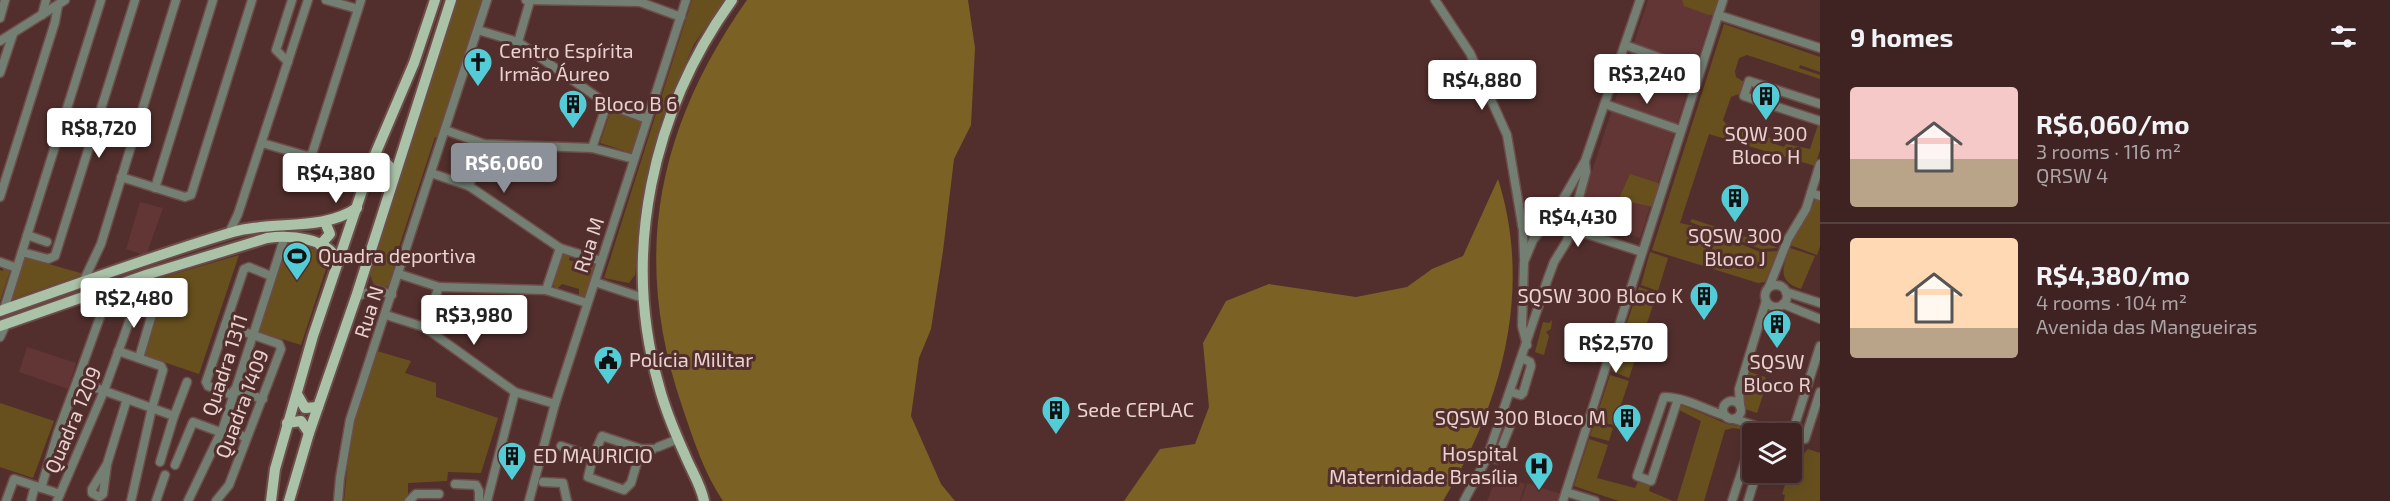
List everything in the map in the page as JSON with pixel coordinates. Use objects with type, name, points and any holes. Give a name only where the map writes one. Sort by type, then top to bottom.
[{"type":"main road","points":[[271,501],[274,469],[338,263],[371,164],[414,63],[435,0]]},
{"type":"main road","points":[[289,501],[309,433],[356,297],[392,178],[451,0]]},
{"type":"main road","points":[[705,498],[678,439],[651,359],[641,262],[650,189],[661,145],[684,80],[732,0]]},
{"type":"main road","points":[[371,164],[384,161],[389,166],[392,178]]},
{"type":"main road","points":[[6,306],[42,295],[90,274],[179,250],[234,232],[280,223],[325,222],[344,216],[357,208]]},
{"type":"main road","points":[[320,245],[330,234],[325,222]]},
{"type":"main road","points":[[253,227],[254,240]]},
{"type":"main road","points":[[3,325],[254,240],[285,236],[320,245],[333,253],[338,263]]},
{"type":"main road","points":[[197,244],[201,259]]},
{"type":"main road","points":[[179,250],[184,257],[184,264]]},
{"type":"main road","points":[[42,295],[46,310]]},
{"type":"main road","points":[[297,394],[306,408],[318,407]]},
{"type":"main road","points":[[287,423],[301,421],[309,433]]},
{"type":"street","points":[[0,18],[5,0]]},
{"type":"street","points":[[42,15],[46,0]]},
{"type":"street","points":[[6,306],[101,0]]},
{"type":"street","points":[[22,252],[48,260],[56,256],[135,0]]},
{"type":"street","points":[[90,274],[176,0]]},
{"type":"street","points":[[155,188],[213,0]]},
{"type":"street","points":[[121,177],[185,197],[193,193],[252,0]]},
{"type":"street","points":[[288,62],[276,50],[292,0]]},
{"type":"street","points":[[234,232],[308,0]]},
{"type":"street","points":[[326,0],[358,9]]},
{"type":"street","points":[[262,143],[308,156],[312,154],[361,0]]},
{"type":"street","name":"Rua N","points":[[339,501],[340,478],[350,420],[488,0]]},
{"type":"street","name":"Rua M","points":[[529,501],[555,404],[686,0]]},
{"type":"street","points":[[1434,0],[1470,52],[1507,135],[1522,228],[1525,288],[1522,326],[1527,345]]},
{"type":"street","points":[[1524,262],[1533,240],[1555,213],[1586,161],[1640,0]]},
{"type":"street","points":[[1595,501],[1564,497],[1723,0]]},
{"type":"street","points":[[518,42],[528,1],[640,1],[681,17]]},
{"type":"street","points":[[0,41],[61,3]]},
{"type":"street","points":[[0,197],[61,3]]},
{"type":"street","points":[[1718,15],[1820,48]]},
{"type":"street","points":[[478,30],[518,42],[607,104],[647,119]]},
{"type":"street","points":[[0,73],[13,34]]},
{"type":"street","points":[[1625,45],[1699,72]]},
{"type":"street","points":[[1820,104],[1749,81],[1744,96],[1820,119]]},
{"type":"street","points":[[592,147],[607,104]]},
{"type":"street","points":[[1605,104],[1680,130]]},
{"type":"street","points":[[445,130],[484,144],[592,147],[634,159]]},
{"type":"street","points":[[469,186],[484,144]]},
{"type":"street","points":[[1464,501],[1487,458],[1554,262],[1567,241],[1586,172],[1586,161]]},
{"type":"street","points":[[1730,418],[1740,415],[1739,389],[1766,301],[1765,294],[1816,194],[1820,164]]},
{"type":"street","points":[[431,173],[469,186],[560,248],[601,261]]},
{"type":"street","points":[[1555,213],[1587,235],[1642,252]]},
{"type":"street","points":[[1522,228],[1548,221]]},
{"type":"street","points":[[1522,228],[1533,240]]},
{"type":"street","points":[[27,235],[46,242]]},
{"type":"street","points":[[1567,241],[1587,235]]},
{"type":"street","name":"Quadra 1311","points":[[188,501],[221,430],[285,236]]},
{"type":"street","points":[[546,290],[560,248]]},
{"type":"street","points":[[1755,338],[1765,319],[1781,306],[1786,298],[1780,277],[1780,261]]},
{"type":"street","points":[[0,262],[17,268]]},
{"type":"street","points":[[263,399],[206,384],[244,268],[249,267],[271,276]]},
{"type":"street","points":[[363,272],[375,289],[392,295]]},
{"type":"street","points":[[399,274],[439,287],[546,290],[587,303]]},
{"type":"street","name":"Quadra 1209","points":[[58,497],[104,391],[146,275]]},
{"type":"street","points":[[131,280],[138,296],[155,304],[139,358]]},
{"type":"street","points":[[595,282],[643,298]]},
{"type":"street","points":[[1769,287],[1777,285],[1785,291],[1820,303]]},
{"type":"street","points":[[424,327],[439,287]]},
{"type":"street","points":[[1525,288],[1532,296],[1542,296]]},
{"type":"street","points":[[356,297],[375,289]]},
{"type":"street","points":[[1766,301],[1771,306],[1781,306],[1820,319]]},
{"type":"street","points":[[31,501],[104,306]]},
{"type":"street","points":[[386,315],[424,327],[515,392],[555,404]]},
{"type":"street","points":[[0,337],[3,325]]},
{"type":"street","points":[[225,325],[252,334]]},
{"type":"street","name":"Quadra 1409","points":[[216,501],[229,485],[245,437],[263,399],[281,346],[252,334]]},
{"type":"street","points":[[1795,423],[1820,346]]},
{"type":"street","name":"Quadra 1209","points":[[118,351],[163,369],[131,501]]},
{"type":"street","points":[[77,381],[174,416]]},
{"type":"street","points":[[160,462],[187,382]]},
{"type":"street","points":[[1730,418],[1723,411],[1739,389]]},
{"type":"street","points":[[487,501],[515,392]]},
{"type":"street","points":[[1802,438],[1805,439],[1820,392]]},
{"type":"street","points":[[1678,399],[1651,481],[1637,476],[1664,397],[1678,399],[1701,406],[1742,424]]},
{"type":"street","points":[[107,464],[127,399]]},
{"type":"street","points":[[1701,406],[1734,401],[1751,423]]},
{"type":"street","points":[[175,465],[193,422],[245,437]]},
{"type":"street","points":[[641,449],[631,483],[624,490],[588,477],[602,436],[641,449],[655,448],[678,439]]},
{"type":"street","points":[[561,446],[593,457]]},
{"type":"street","points":[[1732,501],[1742,470]]},
{"type":"street","points":[[156,501],[165,475]]},
{"type":"street","points":[[6,501],[14,479],[58,497]]},
{"type":"street","points":[[543,482],[563,483],[567,501]]},
{"type":"street","points":[[1748,501],[1754,483]]},
{"type":"street","points":[[455,484],[476,485],[479,491],[479,501]]},
{"type":"street","points":[[409,501],[416,494],[439,494]]},
{"type":"shaded area","points":[[455,0],[484,0],[439,138],[435,137],[395,259],[399,261],[390,286],[383,287],[373,283],[369,271]]},
{"type":"shaded area","points":[[692,0],[725,0],[694,44],[662,118],[648,171],[635,275],[629,283],[604,278]]},
{"type":"shaded area","points":[[747,0],[968,0],[975,48],[971,125],[954,159],[931,329],[919,358],[911,416],[941,484],[955,501],[723,501],[700,456],[667,354],[658,300],[656,248],[661,197],[673,147],[691,97],[716,48]]},
{"type":"shaded area","points":[[1648,0],[1717,0],[1640,238],[1577,217]]},
{"type":"shaded area","points":[[1682,0],[1720,0],[1715,14],[1709,15],[1684,6]]},
{"type":"shaded area","points":[[1724,24],[1820,57],[1820,72],[1800,65],[1799,68],[1820,75],[1820,79],[1747,55],[1739,58],[1735,71],[1736,77],[1744,82],[1741,93],[1731,97],[1723,120],[1726,124],[1773,139],[1772,143],[1784,147],[1786,144],[1810,149],[1818,125],[1820,125],[1820,150],[1815,166],[1709,134],[1680,223],[1702,228],[1760,252],[1779,251],[1765,282],[1758,283],[1652,250]]},
{"type":"shaded area","points":[[611,110],[642,122],[631,153],[600,143]]},
{"type":"shaded area","points":[[1630,174],[1658,183],[1653,207],[1622,200],[1620,196]]},
{"type":"shaded area","points":[[1498,179],[1508,221],[1512,262],[1512,304],[1506,345],[1496,386],[1481,425],[1464,464],[1443,501],[1124,501],[1160,449],[1195,444],[1209,407],[1203,343],[1226,301],[1269,284],[1356,297],[1407,287],[1432,269],[1463,256]]},
{"type":"shaded area","points":[[1816,198],[1820,200],[1820,246],[1817,255],[1790,245]]},
{"type":"shaded area","points":[[140,202],[163,208],[146,256],[126,249]]},
{"type":"shaded area","points":[[1692,219],[1778,248],[1761,249],[1690,222]]},
{"type":"shaded area","points":[[286,240],[325,253],[329,260],[301,345],[256,331]]},
{"type":"shaded area","points":[[1790,248],[1815,256],[1801,289],[1793,286],[1785,278],[1784,267]]},
{"type":"shaded area","points":[[1650,252],[1668,258],[1658,291],[1641,285]]},
{"type":"shaded area","points":[[564,253],[570,255],[569,260],[587,266],[590,261],[595,264],[585,296],[579,296],[579,289],[562,284],[557,289],[553,285],[561,256]]},
{"type":"shaded area","points":[[239,255],[199,374],[143,355],[159,301],[143,294],[147,282]]},
{"type":"shaded area","points":[[24,257],[84,274],[13,299],[11,297]]},
{"type":"shaded area","points":[[3,266],[11,268],[0,301],[0,270],[3,271]]},
{"type":"shaded area","points":[[1639,287],[1657,293],[1629,378],[1611,371]]},
{"type":"shaded area","points":[[1552,320],[1551,329],[1546,332],[1549,336],[1544,355],[1535,352],[1543,322],[1549,323]]},
{"type":"shaded area","points":[[1606,331],[1609,332],[1608,337],[1604,339],[1596,363],[1588,362],[1596,347],[1596,336],[1603,338]]},
{"type":"shaded area","points":[[27,347],[76,363],[68,389],[19,372]]},
{"type":"shaded area","points":[[377,351],[411,361],[405,373],[436,383],[436,397],[498,418],[481,473],[448,472],[447,481],[408,483],[408,501],[344,501],[352,422]]},
{"type":"shaded area","points":[[1750,372],[1765,377],[1767,383],[1757,413],[1745,409],[1743,399]]},
{"type":"shaded area","points":[[1610,375],[1629,381],[1614,425],[1595,421]]},
{"type":"shaded area","points":[[0,403],[54,421],[33,478],[0,467]]},
{"type":"shaded area","points":[[1682,405],[1727,424],[1742,426],[1742,430],[1733,428],[1725,430],[1704,501],[1677,501],[1701,421],[1679,410]]},
{"type":"shaded area","points":[[1594,423],[1613,428],[1609,441],[1590,436]]},
{"type":"shaded area","points":[[1589,439],[1608,445],[1597,478],[1635,488],[1638,482],[1650,486],[1649,491],[1673,501],[1619,501],[1574,486]]},
{"type":"shaded area","points":[[1808,449],[1820,453],[1820,501],[1784,501],[1785,495],[1782,494],[1785,485],[1802,483],[1802,456]]},
{"type":"shaded area","points":[[1498,473],[1525,484],[1520,501],[1487,501]]},
{"type":"shaded area","name":"Hospital Maternidade Brasília","points":[[1527,483],[1561,494],[1559,501],[1521,501]]},
{"type":"place","name":"Centro Espírita Irmão Áureo","points":[[478,88]]},
{"type":"place","name":"SQW 300 Bloco H","points":[[1766,122]]},
{"type":"place","name":"Bloco B 6","points":[[573,130]]},
{"type":"place","name":"SQSW 300 Bloco J","points":[[1735,224]]},
{"type":"place","name":"Quadra deportiva","points":[[297,282]]},
{"type":"place","name":"SQSW 300 Bloco K","points":[[1704,322]]},
{"type":"place","name":"SQSW Bloco R","points":[[1777,350]]},
{"type":"place","name":"Polícia Militar","points":[[608,386]]},
{"type":"place","name":"Sede CEPLAC","points":[[1056,436]]},
{"type":"place","name":"SQSW 300 Bloco M","points":[[1627,444]]},
{"type":"place","name":"ED MAURICIO","points":[[512,482]]},
{"type":"place","name":"Hospital Maternidade Brasília","points":[[1539,492]]}]
